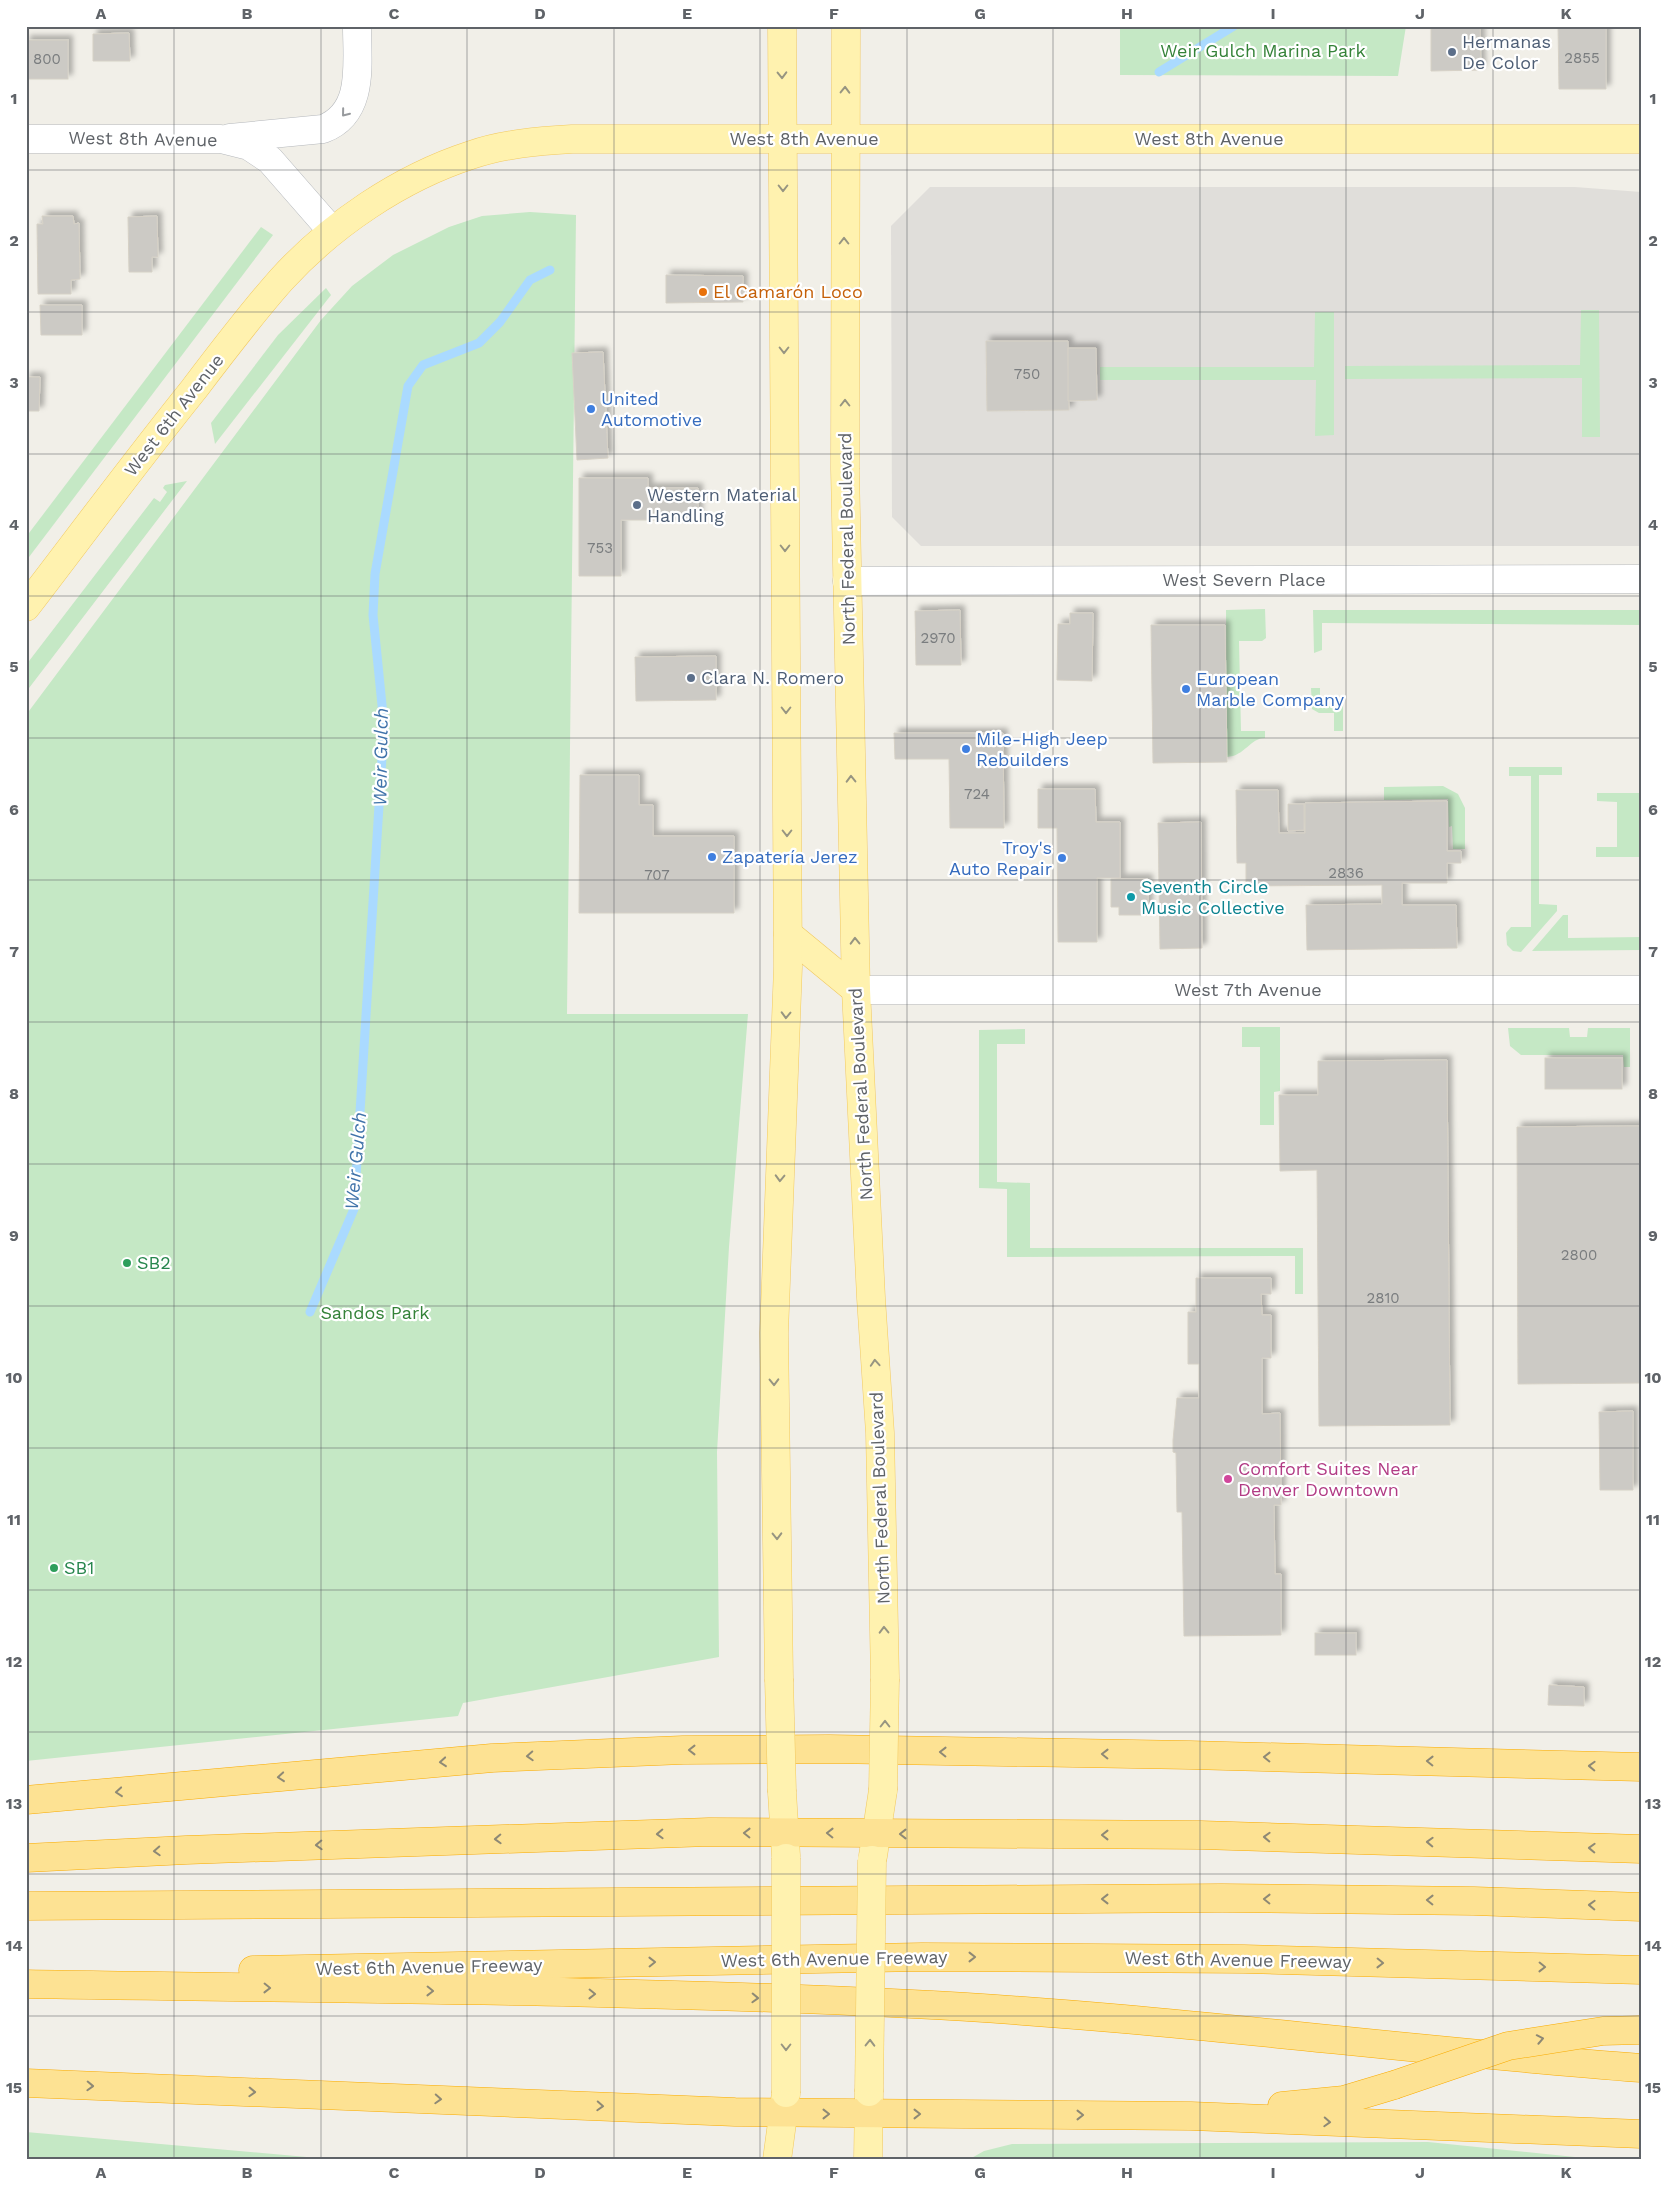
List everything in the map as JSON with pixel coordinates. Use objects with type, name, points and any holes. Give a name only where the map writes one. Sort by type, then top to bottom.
[{"type":"highway","points":[[26,1800],[492,1758],[684,1750],[829,1749],[1190,1755],[1641,1767]]},
{"type":"highway","points":[[26,1858],[186,1850],[709,1832],[1201,1835],[1641,1849]]},
{"type":"highway","points":[[26,1906],[1222,1898],[1474,1901],[1641,1907]]},
{"type":"highway","name":"West 6th Avenue Freeway","points":[[26,1975],[922,1957],[1244,1959],[1641,1970]]},
{"type":"highway","points":[[26,1984],[699,1996],[914,2004],[1097,2017],[1536,2060],[1641,2068]]},
{"type":"highway","points":[[1191,2116],[1344,2100],[1508,2046],[1603,2031],[1641,2030]]},
{"type":"highway","points":[[26,2084],[785,2103],[869,2103],[1641,2134]]},
{"type":"highway","points":[[1466,2128],[1641,2144]]},
{"type":"main road","points":[[777,2160],[785,2103],[784,1833],[779,1679],[774,1333],[788,934],[782,26]]},
{"type":"main road","name":"North Federal Boulevard","points":[[846,26],[847,580],[856,990],[871,1298],[880,1433],[885,1679],[885,1778],[872,1860],[868,2160]]},
{"type":"main road","name":"West 8th Avenue","points":[[332,231],[408,183],[472,155],[538,141],[572,139],[1641,139]]},
{"type":"main road","name":"West 6th Avenue","points":[[26,607],[241,328],[281,280],[332,231]]},
{"type":"main road","points":[[788,934],[856,990]]},
{"type":"street","points":[[221,139],[322,129],[334,124],[345,116],[351,105],[357,67],[357,26]]},
{"type":"street","name":"West 8th Avenue","points":[[26,139],[221,139],[249,146],[270,160],[332,231]]},
{"type":"street","name":"West Severn Place","points":[[847,580],[1641,579]]},
{"type":"street","name":"West 7th Avenue","points":[[856,990],[1641,990]]},
{"type":"shaded area","points":[[930,187],[1575,187],[1641,192],[1641,546],[921,546],[892,517],[891,226]]},
{"type":"green space","name":"Weir Gulch Marina Park","points":[[1120,26],[1406,26],[1398,76],[1120,75]]},
{"type":"green space","name":"Sandos Park","points":[[530,212],[576,215],[567,1014],[748,1014],[729,1247],[717,1452],[719,1657],[463,1703],[458,1716],[26,1761],[26,715],[321,320],[352,286],[393,255],[449,227],[482,216]]},
{"type":"green space","points":[[261,227],[273,235],[26,561],[26,537]]},
{"type":"green space","points":[[326,288],[331,295],[215,444],[211,423],[278,335]]},
{"type":"green space","points":[[1581,310],[1599,310],[1600,437],[1582,437],[1582,378],[1345,379],[1345,366],[1580,365]]},
{"type":"green space","points":[[1315,312],[1334,312],[1334,435],[1315,436],[1316,380],[1100,380],[1100,367],[1314,367]]},
{"type":"green space","points":[[187,481],[26,692],[26,665],[154,498],[160,502],[167,492],[163,488],[165,485]]},
{"type":"green space","points":[[1265,609],[1266,638],[1262,641],[1239,641],[1241,731],[1265,731],[1265,738],[1255,741],[1238,754],[1227,757],[1226,610]]},
{"type":"green space","points":[[1313,610],[1641,610],[1641,625],[1322,623],[1322,650],[1314,653]]},
{"type":"green space","points":[[1311,688],[1320,688],[1320,706],[1343,706],[1343,731],[1334,731],[1334,713],[1319,713],[1312,709]]},
{"type":"green space","points":[[1509,767],[1562,767],[1562,775],[1539,775],[1539,904],[1557,905],[1557,911],[1521,952],[1513,951],[1507,945],[1506,933],[1511,927],[1531,927],[1531,776],[1509,776]]},
{"type":"green space","points":[[1443,786],[1458,794],[1465,808],[1465,849],[1453,849],[1452,826],[1449,827],[1448,799],[1384,800],[1384,787]]},
{"type":"green space","points":[[1597,793],[1641,793],[1641,857],[1596,857],[1596,847],[1617,847],[1617,802],[1597,801]]},
{"type":"green space","points":[[1563,915],[1568,915],[1568,938],[1641,937],[1641,950],[1532,951]]},
{"type":"green space","points":[[1242,1027],[1280,1027],[1280,1091],[1274,1092],[1274,1125],[1260,1125],[1260,1047],[1242,1047]]},
{"type":"green space","points":[[1508,1028],[1569,1028],[1570,1037],[1587,1037],[1588,1028],[1630,1028],[1630,1067],[1624,1067],[1623,1055],[1521,1055],[1510,1046]]},
{"type":"green space","points":[[1025,1029],[1025,1044],[997,1044],[997,1182],[1030,1183],[1030,1248],[1303,1248],[1303,1294],[1295,1294],[1295,1256],[1007,1257],[1007,1189],[979,1188],[979,1030]]},
{"type":"green space","points":[[26,2132],[340,2160],[26,2160]]},
{"type":"green space","points":[[1428,2142],[1604,2160],[968,2160],[984,2151],[1012,2144]]},
{"type":"building","points":[[1431,26],[1480,26],[1481,70],[1431,71]]},
{"type":"building","points":[[1558,26],[1606,26],[1606,89],[1559,89]]},
{"type":"building","points":[[129,33],[130,61],[93,61],[93,34]]},
{"type":"building","points":[[26,40],[68,40],[68,79],[26,79]]},
{"type":"building","points":[[42,216],[73,216],[74,224],[79,223],[80,279],[71,280],[71,294],[38,294],[37,224],[43,224]]},
{"type":"building","points":[[157,216],[158,257],[152,257],[152,272],[129,272],[128,217]]},
{"type":"building","points":[[666,275],[743,276],[743,302],[666,303]]},
{"type":"building","points":[[40,305],[82,305],[82,335],[41,335]]},
{"type":"building","points":[[986,341],[1068,341],[1069,410],[987,411]]},
{"type":"building","points":[[1068,348],[1096,348],[1097,400],[1068,401]]},
{"type":"building","points":[[603,352],[608,458],[577,460],[572,353]]},
{"type":"building","points":[[26,377],[40,377],[39,411],[26,411]]},
{"type":"building","points":[[579,478],[648,478],[648,488],[698,488],[698,520],[621,520],[621,576],[579,576]]},
{"type":"building","points":[[960,610],[961,665],[916,665],[915,611]]},
{"type":"building","points":[[1070,613],[1093,613],[1092,681],[1057,680],[1058,624],[1070,624]]},
{"type":"building","points":[[1151,625],[1225,625],[1227,762],[1153,763]]},
{"type":"building","points":[[716,656],[716,700],[636,701],[635,657]]},
{"type":"building","points":[[894,733],[1003,733],[1004,828],[950,828],[949,759],[895,759]]},
{"type":"building","points":[[580,775],[639,775],[639,805],[653,805],[653,836],[734,836],[734,913],[579,913]]},
{"type":"building","points":[[1038,789],[1095,789],[1096,822],[1120,822],[1120,878],[1097,878],[1097,942],[1058,942],[1057,828],[1038,828]]},
{"type":"building","points":[[1236,790],[1278,790],[1279,833],[1305,833],[1305,803],[1447,801],[1447,851],[1461,851],[1461,863],[1447,863],[1447,883],[1402,883],[1402,905],[1456,905],[1457,948],[1307,950],[1306,905],[1382,904],[1382,885],[1246,886],[1246,863],[1237,863]]},
{"type":"building","points":[[1288,804],[1304,804],[1304,830],[1288,831]]},
{"type":"building","points":[[1201,822],[1202,948],[1160,949],[1158,823]]},
{"type":"building","points":[[1111,879],[1148,879],[1148,915],[1119,915],[1119,907],[1111,907]]},
{"type":"building","points":[[1545,1058],[1622,1058],[1622,1089],[1545,1089]]},
{"type":"building","points":[[1447,1060],[1450,1425],[1319,1426],[1317,1170],[1280,1171],[1279,1095],[1318,1095],[1318,1061]]},
{"type":"building","points":[[1641,1126],[1641,1383],[1518,1384],[1517,1127]]},
{"type":"building","name":"Comfort Suites Near Denver Downtown","points":[[1196,1278],[1271,1278],[1271,1294],[1261,1294],[1262,1315],[1271,1315],[1271,1358],[1262,1358],[1262,1414],[1280,1413],[1281,1505],[1274,1505],[1275,1574],[1281,1574],[1281,1635],[1184,1636],[1182,1512],[1177,1512],[1176,1453],[1173,1452],[1173,1440],[1177,1398],[1199,1398],[1199,1364],[1188,1364],[1188,1312],[1196,1312]]},
{"type":"building","points":[[1633,1411],[1633,1490],[1600,1490],[1599,1412]]},
{"type":"building","points":[[1315,1633],[1356,1633],[1356,1655],[1315,1655]]},
{"type":"building","points":[[1549,1685],[1584,1687],[1584,1706],[1548,1705]]},
{"type":"waterway","name":"Weir Gulch","points":[[1159,72],[1234,26]]},
{"type":"waterway","name":"Weir Gulch","points":[[310,1312],[354,1209],[384,725],[373,615],[375,574],[408,386],[423,365],[479,343],[500,322],[530,280],[550,270]]},
{"type":"place","name":"Hermanas De Color","points":[[1452,52]]},
{"type":"place","name":"El Camarón Loco","points":[[703,292]]},
{"type":"place","name":"United Automotive","points":[[591,409]]},
{"type":"place","name":"Western Material Handling","points":[[637,505]]},
{"type":"place","name":"Clara N. Romero","points":[[691,678]]},
{"type":"place","name":"European Marble Company","points":[[1186,689]]},
{"type":"place","name":"Mile-High Jeep Rebuilders","points":[[966,749]]},
{"type":"place","name":"Zapatería Jerez","points":[[712,857]]},
{"type":"place","name":"Troy's Auto Repair","points":[[1062,858]]},
{"type":"place","name":"Seventh Circle Music Collective","points":[[1131,897]]},
{"type":"place","name":"SB2","points":[[127,1263]]},
{"type":"place","name":"Comfort Suites Near Denver Downtown","points":[[1228,1479]]},
{"type":"place","name":"SB1","points":[[54,1568]]}]
